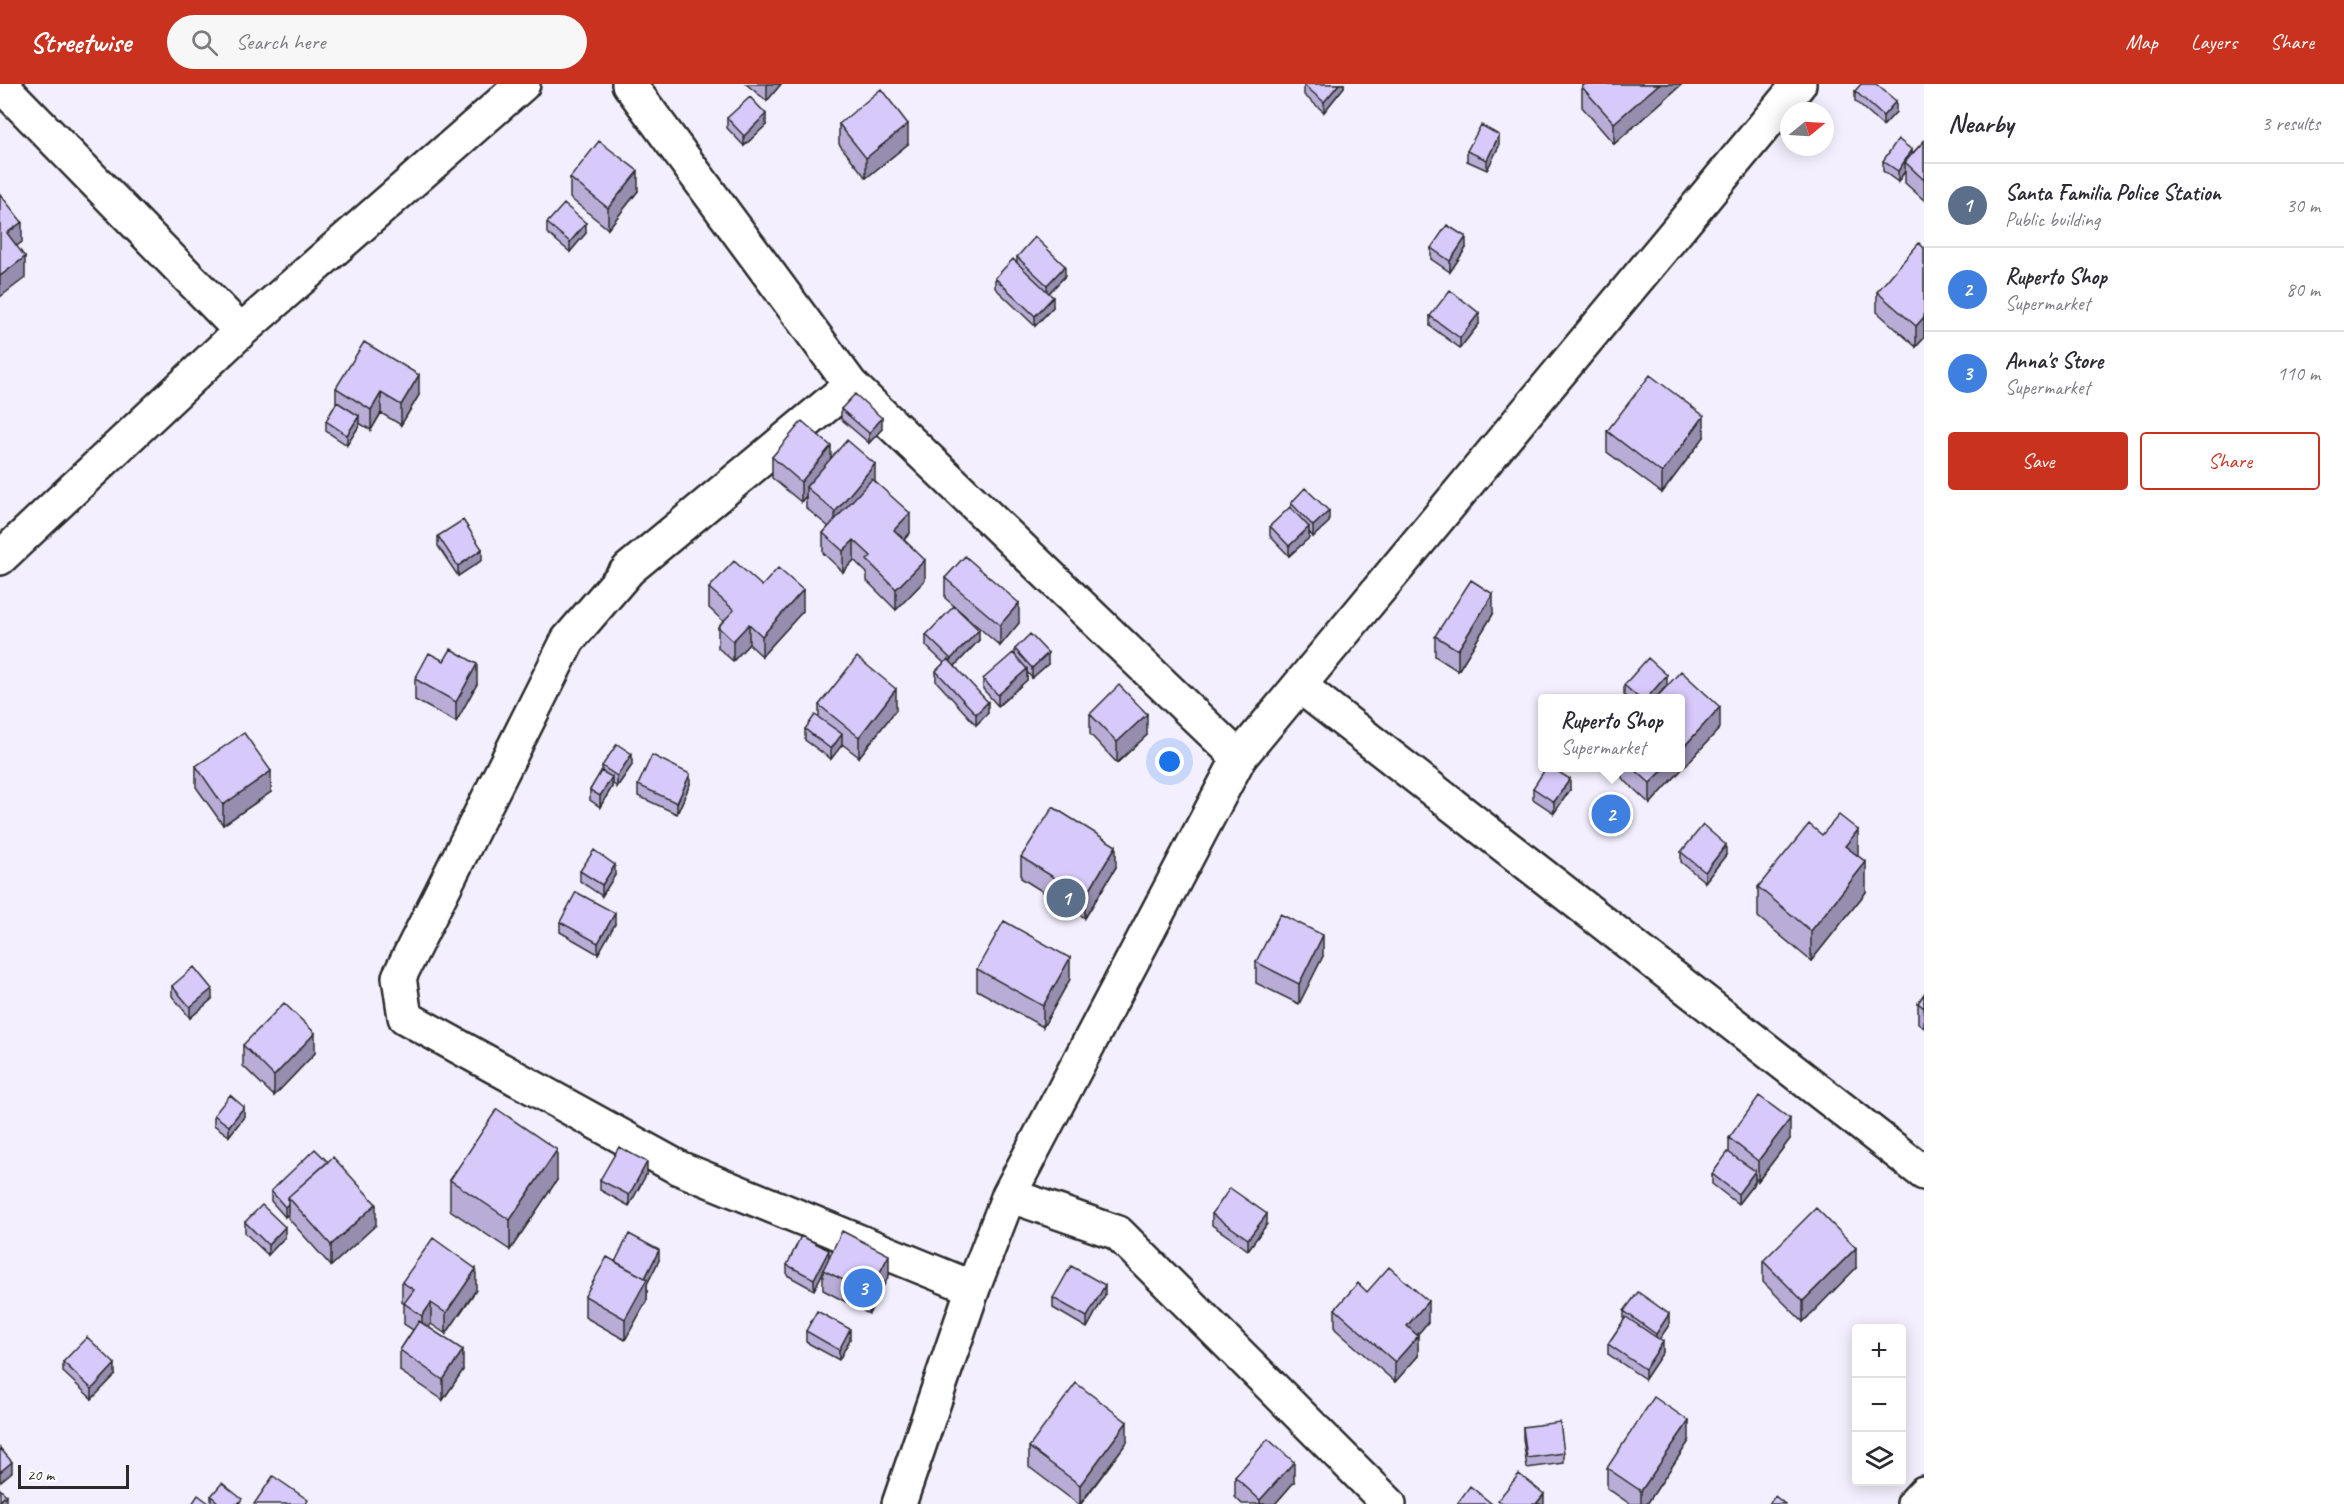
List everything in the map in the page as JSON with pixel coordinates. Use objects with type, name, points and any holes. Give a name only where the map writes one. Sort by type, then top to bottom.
[{"type":"street","points":[[0,84],[241,331]]},
{"type":"street","points":[[0,558],[241,331],[523,84]]},
{"type":"street","points":[[628,84],[851,385],[1239,759]]},
{"type":"street","points":[[899,1504],[973,1288],[1009,1195],[1239,759],[1799,84]]},
{"type":"street","points":[[851,385],[629,569],[568,640],[399,977],[405,1017],[679,1168],[973,1288]]},
{"type":"street","points":[[1300,686],[1924,1173]]},
{"type":"street","points":[[1009,1195],[1118,1233],[1389,1504]]},
{"type":"street","points":[[1914,1504],[1924,1493]]},
{"type":"building","points":[[1305,84],[1339,84],[1324,102]]},
{"type":"building","points":[[1585,84],[1659,84],[1614,123],[1582,87]]},
{"type":"building","points":[[1861,84],[1876,84],[1896,101],[1883,116],[1855,91]]},
{"type":"building","points":[[881,89],[908,124],[866,158],[839,124]]},
{"type":"building","points":[[750,97],[766,114],[744,136],[727,118]]},
{"type":"building","points":[[1481,125],[1499,135],[1487,160],[1467,151]]},
{"type":"building","points":[[1898,139],[1912,150],[1898,171],[1883,161]]},
{"type":"building","points":[[599,141],[638,171],[608,208],[570,178]]},
{"type":"building","points":[[1924,141],[1924,180],[1905,162]]},
{"type":"building","points":[[0,194],[22,222],[7,233],[25,257],[0,276]]},
{"type":"building","points":[[564,204],[586,223],[570,242],[547,223]]},
{"type":"building","points":[[1447,225],[1466,237],[1450,261],[1431,248]]},
{"type":"building","points":[[1035,237],[1065,266],[1047,285],[1017,257]]},
{"type":"building","points":[[1919,243],[1924,248],[1924,317],[1916,326],[1877,292]]},
{"type":"building","points":[[1013,259],[1053,297],[1035,316],[995,278]]},
{"type":"building","points":[[1450,290],[1479,313],[1460,338],[1430,316]]},
{"type":"building","points":[[364,342],[419,375],[401,405],[381,393],[371,410],[336,388]]},
{"type":"building","points":[[1650,375],[1704,416],[1662,473],[1607,431]]},
{"type":"building","points":[[855,394],[882,418],[869,433],[841,409]]},
{"type":"building","points":[[337,402],[359,416],[347,435],[326,421]]},
{"type":"building","points":[[802,421],[831,446],[801,482],[772,457]]},
{"type":"building","points":[[847,440],[875,464],[835,512],[806,487]]},
{"type":"building","points":[[872,479],[910,513],[894,530],[925,560],[896,589],[867,560],[871,556],[854,540],[843,551],[823,533]]},
{"type":"building","points":[[1305,488],[1329,511],[1313,526],[1291,503]]},
{"type":"building","points":[[1290,507],[1309,527],[1289,546],[1270,526]]},
{"type":"building","points":[[463,520],[482,549],[458,566],[438,536]]},
{"type":"building","points":[[965,556],[1019,603],[1000,625],[945,578]]},
{"type":"building","points":[[734,561],[762,586],[778,568],[803,590],[762,636],[749,624],[733,641],[718,627],[734,610],[709,588]]},
{"type":"building","points":[[1471,580],[1493,594],[1458,650],[1435,636]]},
{"type":"building","points":[[954,606],[979,630],[951,659],[926,635]]},
{"type":"building","points":[[1030,634],[1048,653],[1032,668],[1015,649]]},
{"type":"building","points":[[451,649],[477,664],[456,702],[415,679],[429,653],[444,661]]},
{"type":"building","points":[[1013,653],[1027,669],[998,695],[983,679]]},
{"type":"building","points":[[857,657],[896,689],[859,737],[819,705]]},
{"type":"building","points":[[1648,658],[1667,675],[1650,694],[1634,694],[1624,685]]},
{"type":"building","points":[[948,659],[988,702],[976,714],[936,671]]},
{"type":"building","points":[[1681,671],[1720,707],[1685,746],[1685,694],[1660,694]]},
{"type":"building","points":[[1119,685],[1147,714],[1117,742],[1090,714]]},
{"type":"building","points":[[815,715],[842,734],[831,749],[805,729]]},
{"type":"building","points":[[244,733],[271,771],[223,805],[196,766]]},
{"type":"building","points":[[617,744],[632,754],[617,776],[602,766]]},
{"type":"building","points":[[652,755],[690,774],[677,803],[638,785]]},
{"type":"building","points":[[601,771],[612,777],[600,796],[590,790]]},
{"type":"building","points":[[1543,772],[1559,772],[1570,779],[1554,802],[1533,788]]},
{"type":"building","points":[[1638,772],[1661,772],[1650,783]]},
{"type":"building","points":[[1053,807],[1116,846],[1085,897],[1021,857]]},
{"type":"building","points":[[1839,815],[1858,830],[1845,846],[1866,862],[1811,931],[1758,887],[1809,824],[1822,835]]},
{"type":"building","points":[[1703,825],[1726,845],[1705,872],[1681,852]]},
{"type":"building","points":[[594,850],[615,865],[602,885],[580,871]]},
{"type":"building","points":[[576,892],[615,913],[598,943],[560,922]]},
{"type":"building","points":[[1280,914],[1323,935],[1299,984],[1256,962]]},
{"type":"building","points":[[1004,921],[1070,958],[1043,1006],[977,969]]},
{"type":"building","points":[[194,967],[212,989],[190,1007],[172,986]]},
{"type":"building","points":[[1924,994],[1924,1008],[1918,1003]]},
{"type":"building","points":[[284,1003],[315,1033],[274,1076],[243,1045]]},
{"type":"building","points":[[230,1095],[244,1107],[229,1126],[214,1115]]},
{"type":"building","points":[[1759,1096],[1790,1119],[1758,1161],[1729,1138]]},
{"type":"building","points":[[497,1109],[557,1150],[510,1220],[450,1180]]},
{"type":"building","points":[[619,1147],[647,1162],[629,1195],[600,1180]]},
{"type":"building","points":[[315,1149],[328,1162],[288,1197],[288,1204],[285,1207],[271,1191]]},
{"type":"building","points":[[1728,1152],[1755,1171],[1738,1194],[1712,1174]]},
{"type":"building","points":[[333,1157],[376,1204],[331,1245],[288,1197]]},
{"type":"building","points":[[1230,1188],[1267,1214],[1248,1239],[1212,1214]]},
{"type":"building","points":[[262,1205],[285,1227],[268,1245],[245,1222]]},
{"type":"building","points":[[1816,1208],[1856,1248],[1803,1301],[1763,1261]]},
{"type":"building","points":[[842,1231],[889,1255],[869,1293],[823,1270]]},
{"type":"building","points":[[629,1234],[659,1250],[645,1278],[615,1262]]},
{"type":"building","points":[[801,1236],[829,1250],[814,1279],[787,1265]]},
{"type":"building","points":[[433,1238],[476,1269],[446,1313],[431,1303],[422,1316],[404,1303],[414,1290],[402,1282]]},
{"type":"building","points":[[607,1257],[647,1279],[625,1319],[585,1296]]},
{"type":"building","points":[[1071,1266],[1105,1285],[1087,1317],[1053,1298]]},
{"type":"building","points":[[1389,1267],[1428,1301],[1407,1326],[1418,1336],[1395,1362],[1335,1309],[1358,1283],[1367,1292]]},
{"type":"building","points":[[1638,1292],[1669,1314],[1656,1334],[1624,1311]]},
{"type":"building","points":[[817,1311],[850,1329],[839,1350],[806,1331]]},
{"type":"building","points":[[1626,1317],[1663,1342],[1645,1369],[1608,1344]]},
{"type":"building","points":[[419,1321],[463,1350],[443,1380],[400,1350]]},
{"type":"building","points":[[87,1337],[115,1364],[92,1389],[63,1362]]},
{"type":"building","points":[[1076,1383],[1127,1422],[1080,1485],[1029,1447]]},
{"type":"building","points":[[1654,1397],[1689,1421],[1641,1491],[1607,1468]]},
{"type":"building","points":[[1560,1422],[1564,1453],[1527,1458],[1523,1427]]},
{"type":"building","points":[[1268,1439],[1294,1462],[1260,1500],[1235,1477]]},
{"type":"building","points":[[0,1448],[12,1462],[0,1472]]},
{"type":"building","points":[[1519,1474],[1544,1494],[1536,1504],[1504,1504],[1498,1500]]},
{"type":"building","points":[[273,1476],[308,1500],[306,1504],[254,1504]]},
{"type":"building","points":[[222,1483],[242,1499],[238,1504],[220,1504],[211,1496]]},
{"type":"building","points":[[1470,1486],[1492,1504],[1457,1504]]},
{"type":"building","points":[[0,1489],[6,1495],[0,1501]]},
{"type":"building","points":[[198,1495],[210,1504],[192,1504]]},
{"type":"building","points":[[1775,1496],[1785,1504],[1769,1504]]},
{"type":"place","name":"Ruperto Shop","points":[[1611,814]]},
{"type":"place","name":"Santa Familia Police Station","points":[[1066,898]]},
{"type":"place","name":"Anna's Store","points":[[863,1288]]}]
